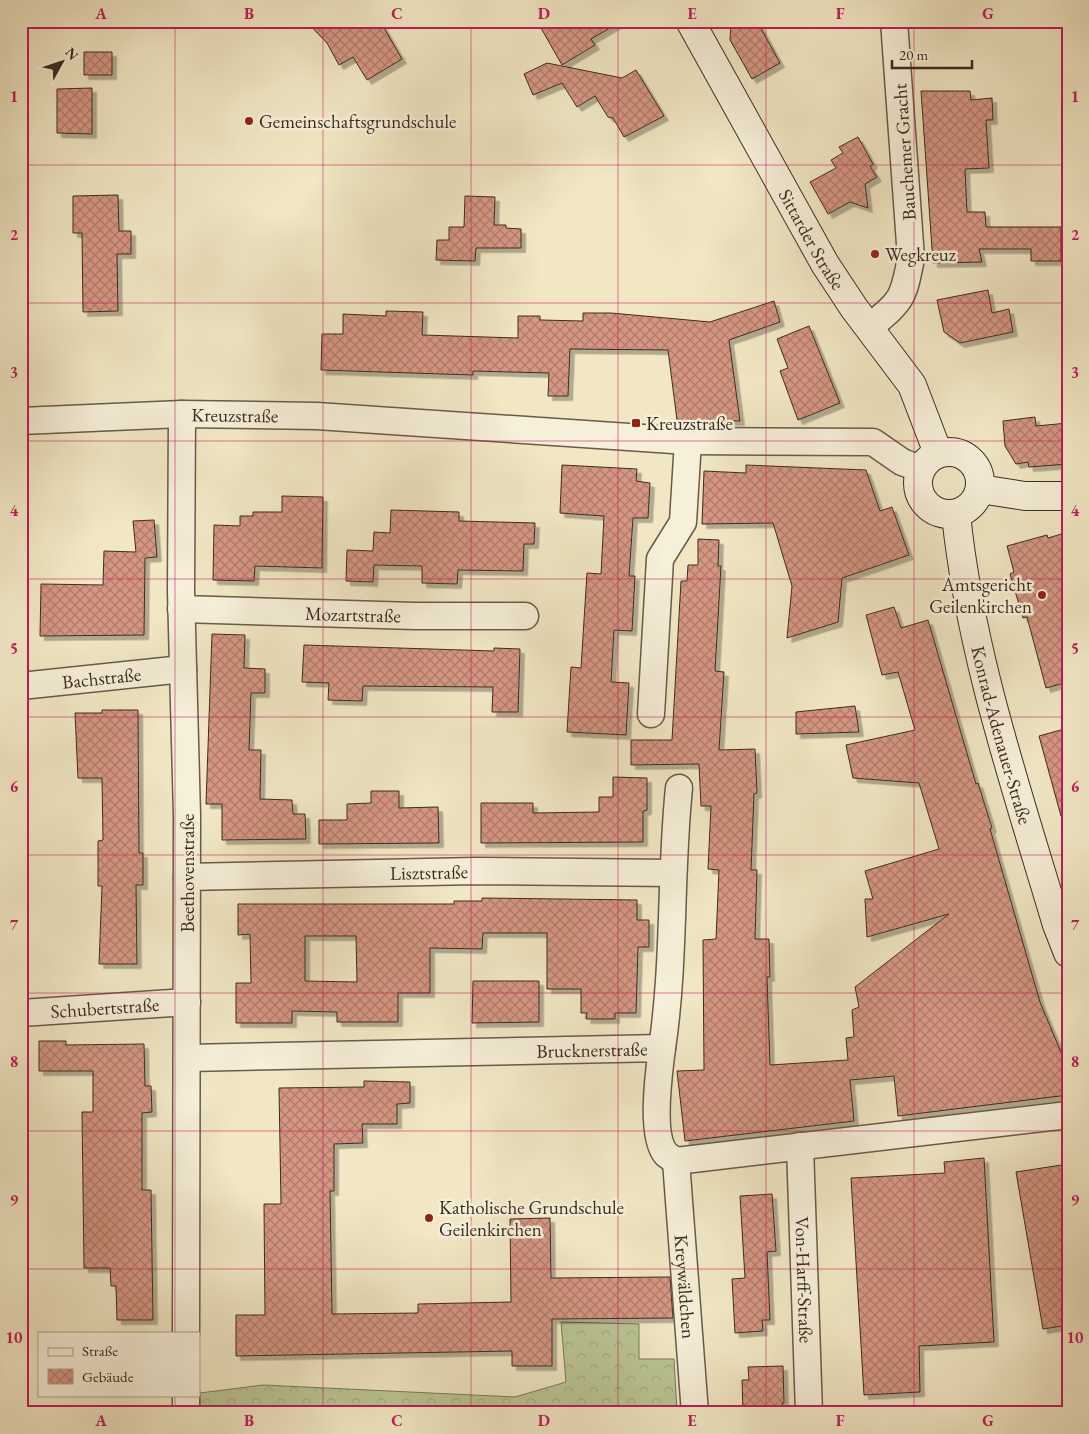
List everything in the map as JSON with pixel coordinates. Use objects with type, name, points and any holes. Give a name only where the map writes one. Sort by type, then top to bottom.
[{"type":"street","name":"Sittarder Straße","points":[[690,21],[824,264],[912,385],[930,461]]},
{"type":"street","name":"Bauchemer Gracht","points":[[870,327],[900,302],[906,287],[911,258],[894,21]]},
{"type":"street","name":"Kreuzstraße","points":[[21,420],[182,414],[317,416],[688,441],[873,442],[902,462],[930,461]]},
{"type":"street","name":"Beethovenstraße","points":[[182,414],[180,512],[187,877],[188,1058],[186,1332]]},
{"type":"street","points":[[651,714],[660,559],[683,522],[688,441]]},
{"type":"street","points":[[957,452],[973,462],[978,470],[980,488],[976,500],[967,509],[956,514],[939,512],[924,502],[918,486],[930,461],[957,452]]},
{"type":"street","points":[[980,488],[1025,496],[1068,496]]},
{"type":"street","name":"Konrad-Adenauer-Straße","points":[[956,514],[966,596],[994,712],[1057,925],[1068,953]]},
{"type":"street","name":"Mozartstraße","points":[[181,609],[415,616],[525,616]]},
{"type":"street","name":"Bachstraße","points":[[21,686],[183,669]]},
{"type":"street","points":[[662,1048],[669,1001],[672,873],[679,788]]},
{"type":"street","name":"Lisztstraße","points":[[187,877],[476,871],[672,873]]},
{"type":"street","name":"Schubertstraße","points":[[21,1012],[187,1002]]},
{"type":"street","name":"Brucknerstraße","points":[[188,1058],[662,1048],[656,1089],[659,1136],[665,1153],[676,1161]]},
{"type":"street","points":[[676,1161],[1068,1115]]},
{"type":"street","name":"Von-Harff-Straße","points":[[800,1146],[809,1413]]},
{"type":"street","name":"Kreywäldchen","points":[[676,1161],[695,1413]]},
{"type":"street","points":[[186,1396],[186,1413]]},
{"type":"green space","points":[[561,1322],[639,1324],[639,1359],[674,1359],[677,1413],[200,1413],[200,1393],[263,1385],[515,1397],[566,1382]]},
{"type":"building","points":[[306,21],[380,21],[402,59],[367,80],[353,57],[339,65],[327,43]]},
{"type":"building","points":[[537,21],[622,21],[591,39],[595,45],[562,65]]},
{"type":"building","points":[[731,21],[757,21],[780,63],[752,79],[730,40]]},
{"type":"building","points":[[84,52],[112,52],[112,75],[84,75]]},
{"type":"building","points":[[547,63],[622,78],[636,70],[664,116],[624,137],[613,118],[608,117],[595,96],[577,107],[562,83],[533,95],[524,74]]},
{"type":"building","points":[[92,88],[92,134],[57,133],[57,89]]},
{"type":"building","points":[[921,91],[970,91],[971,100],[992,98],[993,120],[986,120],[989,168],[965,169],[967,212],[985,212],[986,227],[1061,227],[1061,261],[1031,261],[1031,249],[979,249],[982,262],[933,263]]},
{"type":"building","points":[[858,137],[873,164],[870,166],[877,177],[865,184],[868,208],[850,202],[828,214],[810,182],[836,168],[831,160],[843,153],[839,147]]},
{"type":"building","points":[[118,195],[119,231],[131,231],[131,254],[117,254],[118,311],[83,312],[82,233],[73,233],[73,196]]},
{"type":"building","points":[[465,196],[495,197],[494,225],[506,225],[506,228],[521,229],[521,248],[476,248],[475,261],[436,260],[437,240],[449,240],[449,227],[464,227]]},
{"type":"building","points":[[988,290],[992,313],[1009,309],[1013,332],[960,343],[944,332],[937,300]]},
{"type":"building","points":[[774,301],[780,322],[729,340],[740,421],[677,420],[668,350],[570,349],[568,396],[548,396],[549,373],[473,371],[473,375],[321,370],[322,334],[343,334],[343,314],[386,316],[386,311],[423,312],[422,335],[518,338],[518,316],[540,316],[540,320],[583,321],[583,313],[611,313],[710,322]]},
{"type":"building","points":[[809,326],[840,403],[798,420],[780,371],[788,368],[777,339]]},
{"type":"building","points":[[1035,417],[1036,426],[1068,423],[1068,464],[1029,467],[1028,462],[1016,464],[1005,446],[1003,421]]},
{"type":"building","points":[[562,465],[637,469],[636,481],[650,483],[648,518],[633,518],[629,576],[635,576],[632,631],[614,630],[611,682],[629,683],[626,735],[567,732],[571,667],[581,668],[587,573],[601,574],[604,516],[560,513]]},
{"type":"building","points":[[746,465],[866,470],[880,511],[892,507],[909,555],[842,578],[838,622],[787,638],[792,586],[773,523],[702,524],[704,471],[746,473]]},
{"type":"building","points":[[282,496],[323,497],[322,568],[255,566],[254,581],[213,580],[214,525],[240,526],[240,516],[253,516],[253,512],[282,512]]},
{"type":"building","points":[[391,510],[459,512],[459,521],[535,523],[534,544],[524,544],[523,571],[458,570],[457,584],[422,583],[422,566],[374,565],[373,582],[346,581],[347,550],[373,551],[374,532],[390,533]]},
{"type":"building","points":[[154,520],[157,557],[145,558],[144,635],[40,636],[41,584],[103,585],[104,551],[136,552],[133,521]]},
{"type":"building","name":"Amtsgericht Geilenkirchen","points":[[1068,532],[1068,682],[1046,688],[1027,617],[1023,618],[1010,574],[1014,572],[1007,546],[1047,535],[1048,538]]},
{"type":"building","points":[[698,539],[719,540],[718,566],[721,566],[715,671],[724,672],[719,750],[755,749],[757,793],[754,794],[751,870],[757,870],[755,939],[769,939],[770,977],[767,977],[770,1065],[848,1060],[846,1038],[854,1037],[852,1010],[859,1007],[855,987],[949,914],[867,937],[865,899],[873,899],[865,871],[939,849],[919,783],[853,778],[846,745],[915,730],[898,672],[882,675],[866,615],[894,607],[901,628],[928,620],[976,784],[978,783],[992,828],[990,829],[1040,1002],[1068,1069],[1068,1095],[898,1116],[894,1076],[850,1080],[854,1121],[685,1141],[677,1071],[704,1070],[703,940],[716,939],[719,870],[708,869],[711,806],[701,806],[699,764],[631,765],[631,740],[672,740],[681,581],[687,581],[688,565],[698,565]]},
{"type":"building","points":[[212,634],[245,635],[244,668],[265,669],[265,693],[251,693],[249,750],[261,750],[260,799],[292,800],[293,814],[305,814],[306,839],[222,840],[222,804],[206,804]]},
{"type":"building","points":[[304,645],[494,651],[494,648],[520,649],[518,712],[492,712],[493,687],[363,686],[362,701],[328,700],[329,683],[302,682]]},
{"type":"building","points":[[855,706],[859,732],[796,734],[796,712]]},
{"type":"building","points":[[102,710],[138,710],[139,853],[143,853],[143,885],[136,885],[137,964],[99,964],[102,886],[98,886],[98,841],[103,840],[102,778],[78,778],[75,713],[102,713]]},
{"type":"building","points":[[1068,728],[1068,815],[1061,816],[1039,736]]},
{"type":"building","points":[[613,777],[647,778],[647,810],[643,811],[643,842],[481,843],[481,803],[533,803],[533,813],[599,812],[599,797],[613,797]]},
{"type":"building","points":[[371,791],[399,791],[399,808],[438,807],[439,843],[319,844],[319,820],[347,820],[347,804],[371,803]]},
{"type":"building","points":[[482,898],[637,900],[637,920],[649,920],[649,947],[638,947],[636,1013],[615,1013],[615,1019],[586,1019],[587,1013],[581,1013],[581,989],[547,989],[547,933],[483,933],[482,949],[430,948],[430,993],[398,993],[398,1022],[337,1022],[337,1012],[292,1011],[292,1023],[236,1023],[236,983],[251,983],[250,934],[238,935],[238,904],[454,904],[454,901],[482,901]],"holes":[[[305,936],[356,936],[357,982],[305,981]]]},
{"type":"building","points":[[473,981],[539,981],[539,1022],[472,1023]]},
{"type":"building","points":[[39,1041],[66,1041],[66,1045],[144,1044],[145,1086],[151,1086],[152,1112],[142,1113],[142,1190],[151,1190],[153,1320],[117,1320],[116,1286],[111,1286],[110,1268],[84,1268],[82,1112],[93,1112],[93,1071],[39,1071]]},
{"type":"building","points":[[364,1081],[410,1082],[410,1103],[397,1104],[397,1124],[362,1124],[363,1143],[334,1144],[334,1191],[330,1191],[332,1314],[418,1313],[418,1304],[511,1302],[510,1219],[550,1218],[551,1278],[670,1277],[673,1318],[552,1319],[552,1366],[512,1366],[512,1351],[236,1356],[236,1315],[265,1315],[264,1204],[281,1204],[279,1088],[364,1087]]},
{"type":"building","points":[[984,1158],[994,1342],[919,1346],[920,1392],[864,1395],[851,1178],[945,1173],[944,1162]]},
{"type":"building","points":[[1068,1164],[1068,1325],[1043,1329],[1016,1172]]},
{"type":"building","points":[[772,1194],[776,1251],[767,1252],[770,1320],[762,1320],[763,1331],[735,1333],[732,1279],[745,1278],[740,1196]]},
{"type":"building","points":[[783,1366],[783,1413],[743,1413],[742,1380],[749,1380],[748,1367]]},
{"type":"place","name":"Gemeinschaftsgrundschule","points":[[249,121]]},
{"type":"place","name":"Wegkreuz","points":[[875,254]]},
{"type":"place","name":"Kreuzstraße","points":[[636,423]]},
{"type":"place","name":"Amtsgericht Geilenkirchen","points":[[1042,595]]},
{"type":"place","name":"Katholische Grundschule Geilenkirchen","points":[[429,1218]]}]
